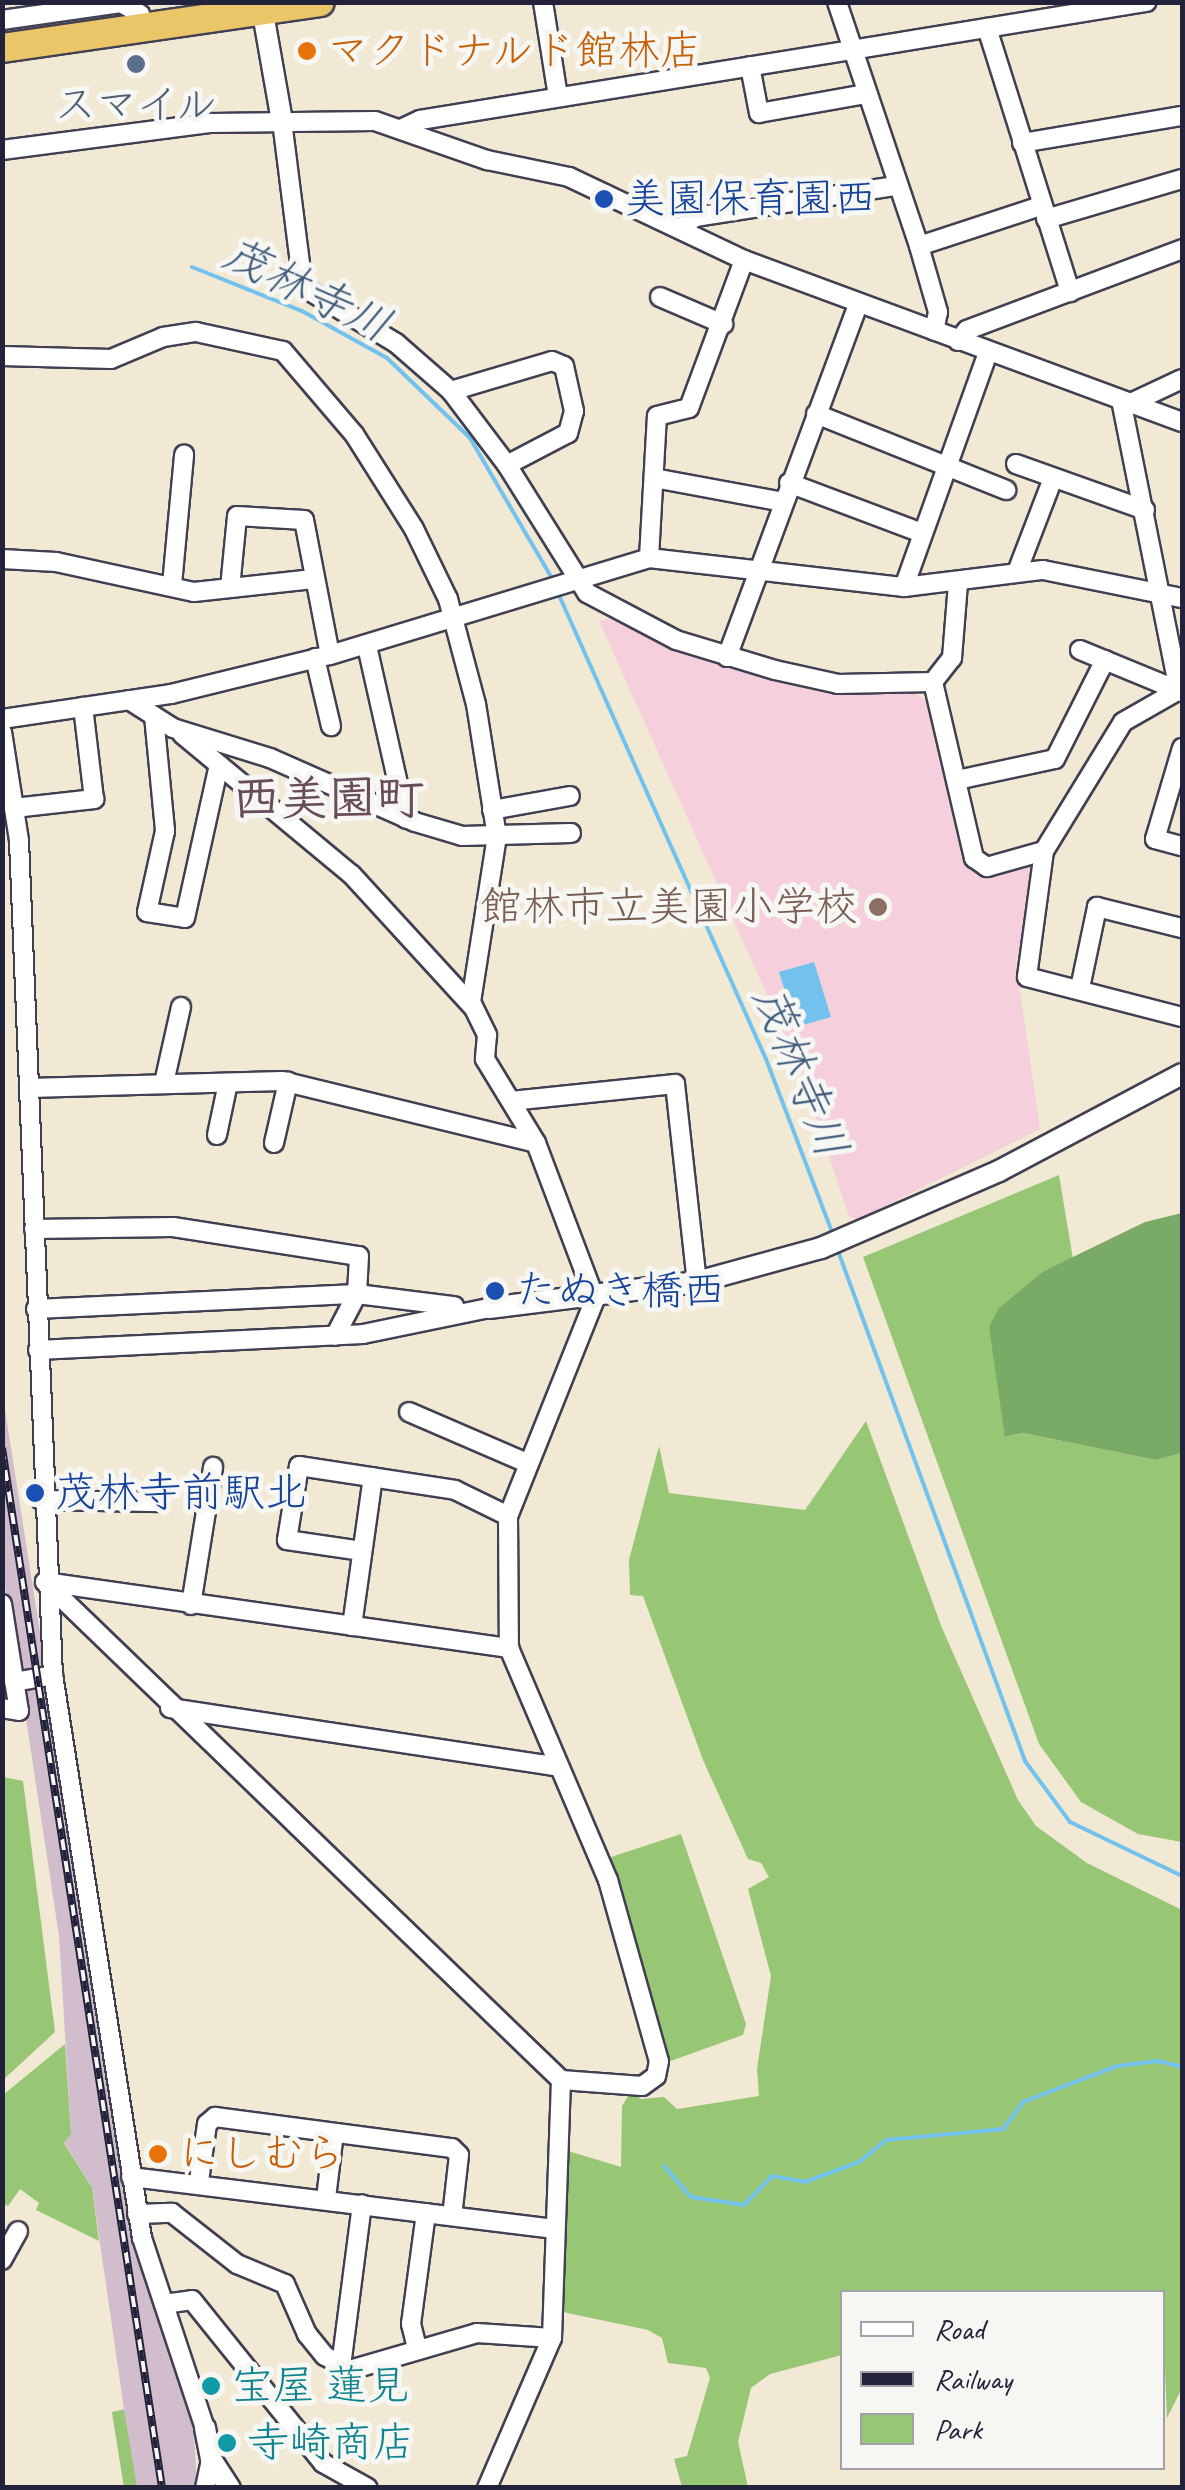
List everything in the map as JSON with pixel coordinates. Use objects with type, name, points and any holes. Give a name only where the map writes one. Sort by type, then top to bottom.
[{"type":"highway","points":[[147,20],[218,2]]},
{"type":"highway","points":[[2,33],[61,32],[320,2]]},
{"type":"highway","points":[[2,48],[61,32]]},
{"type":"street","points":[[542,2],[558,97]]},
{"type":"street","points":[[836,2],[938,312],[934,331]]},
{"type":"street","points":[[403,128],[420,120],[1146,2]]},
{"type":"street","points":[[2,20],[121,3],[147,20],[126,40],[2,57]]},
{"type":"street","points":[[261,6],[282,121],[302,287],[374,327],[451,391],[507,464],[571,583],[603,604],[727,658],[838,684],[933,682]]},
{"type":"street","points":[[988,28],[1070,292]]},
{"type":"street","points":[[750,66],[758,113],[866,94]]},
{"type":"street","points":[[1022,144],[1182,116]]},
{"type":"street","points":[[2,150],[162,128],[364,119],[403,128],[488,160],[570,176],[744,260],[1182,422]]},
{"type":"street","points":[[918,246],[1182,178]]},
{"type":"street","points":[[681,228],[695,217],[896,186]]},
{"type":"street","points":[[958,341],[968,330],[1182,249]]},
{"type":"street","points":[[649,558],[657,416],[690,408],[744,260]]},
{"type":"street","points":[[660,298],[722,324]]},
{"type":"street","points":[[727,658],[858,304]]},
{"type":"street","points":[[2,356],[111,359],[164,337],[196,332],[283,351],[384,480],[453,616],[476,704],[497,836],[471,1002]]},
{"type":"street","points":[[904,587],[988,352]]},
{"type":"street","points":[[451,391],[552,361],[564,366],[574,411],[568,432],[507,464]]},
{"type":"street","points":[[1126,402],[1182,379]]},
{"type":"street","points":[[1126,402],[1181,691]]},
{"type":"street","points":[[816,414],[1006,490]]},
{"type":"street","points":[[172,585],[184,455]]},
{"type":"street","points":[[1016,464],[1145,510]]},
{"type":"street","points":[[654,478],[783,502]]},
{"type":"street","points":[[1017,572],[1053,478]]},
{"type":"street","points":[[790,483],[922,532]]},
{"type":"street","points":[[230,588],[238,516],[304,520],[331,726]]},
{"type":"street","points":[[2,719],[129,700],[323,657],[649,558],[761,567],[904,587],[1017,572],[1070,574],[1182,598]]},
{"type":"street","points":[[2,559],[56,562],[194,592],[313,579]]},
{"type":"street","points":[[933,682],[952,658],[958,582]]},
{"type":"street","points":[[367,646],[406,818]]},
{"type":"street","points":[[1080,650],[1181,691]]},
{"type":"street","points":[[957,780],[1055,760],[1104,660]]},
{"type":"street","points":[[933,682],[974,858],[986,867],[1044,851]]},
{"type":"street","points":[[1181,691],[1123,722],[1044,851],[1027,977],[1182,1017]]},
{"type":"street","points":[[45,1582],[170,1708],[561,2080],[642,2086],[656,2076],[659,2061],[608,1880],[508,1648],[508,1516],[595,1299],[536,1144],[484,1059],[487,1034],[471,1002],[352,875],[173,728],[129,700]]},
{"type":"street","points":[[14,808],[94,799],[82,707]]},
{"type":"street","points":[[154,716],[165,830],[147,912],[185,918],[219,765]]},
{"type":"street","points":[[173,728],[270,758],[406,818],[462,836],[571,833]]},
{"type":"street","points":[[2,732],[14,808],[29,1088],[41,1500],[53,1675],[138,2214],[211,2458],[230,2488]]},
{"type":"street","points":[[1182,748],[1179,772],[1155,839],[1182,846]]},
{"type":"street","points":[[492,810],[570,796]]},
{"type":"street","points":[[1080,988],[1097,907],[1182,928]]},
{"type":"street","points":[[164,1083],[180,1007]]},
{"type":"street","points":[[38,1350],[335,1336],[489,1308],[595,1299],[697,1282],[848,1239],[999,1172],[1182,1074]]},
{"type":"street","points":[[29,1088],[288,1082],[536,1144]]},
{"type":"street","points":[[274,1143],[288,1082]]},
{"type":"street","points":[[217,1135],[228,1083]]},
{"type":"street","points":[[511,1101],[675,1084],[697,1282]]},
{"type":"street","points":[[34,1229],[173,1226],[358,1256],[358,1294],[335,1336]]},
{"type":"street","points":[[36,1309],[358,1294],[489,1308]]},
{"type":"street","points":[[409,1412],[528,1463]]},
{"type":"street","points":[[362,1550],[287,1540],[298,1466],[455,1490],[508,1516]]},
{"type":"street","points":[[191,1605],[213,1467]]},
{"type":"street","points":[[352,1626],[373,1477]]},
{"type":"street","points":[[41,1500],[155,1502]]},
{"type":"street","points":[[45,1582],[508,1648]]},
{"type":"street","points":[[2,1604],[19,1712],[2,1708]]},
{"type":"street","points":[[14,1682],[53,1675]]},
{"type":"street","points":[[170,1708],[558,1767]]},
{"type":"street","points":[[487,2488],[552,2338],[552,2229],[561,2080]]},
{"type":"street","points":[[200,2181],[208,2124],[215,2117],[452,2148],[458,2155],[452,2216]]},
{"type":"street","points":[[326,2198],[334,2133]]},
{"type":"street","points":[[131,2177],[200,2181],[552,2229]]},
{"type":"street","points":[[341,2366],[362,2204]]},
{"type":"street","points":[[138,2214],[172,2213],[237,2264],[285,2284],[306,2334],[341,2366],[370,2369],[417,2348],[477,2333],[552,2338]]},
{"type":"street","points":[[417,2348],[411,2324],[426,2213]]},
{"type":"street","points":[[2,2260],[18,2231]]},
{"type":"street","points":[[164,2304],[192,2300],[323,2463],[368,2488]]},
{"type":"street","points":[[205,2488],[211,2458]]},
{"type":"shaded area","name":"館林市立美園小学校","points":[[612,618],[680,652],[789,685],[834,694],[916,694],[929,702],[966,860],[982,875],[1039,860],[1016,963],[1040,1129],[857,1220],[849,1216],[798,1064],[599,621]]},
{"type":"shaded area","points":[[2,1391],[46,1670],[18,1674],[3,1574]]},
{"type":"shaded area","points":[[43,1683],[132,2246],[193,2413],[197,2487],[124,2487],[112,2412],[124,2409],[92,2188],[64,2142],[71,2133],[59,1936],[22,1692]]},
{"type":"green space","points":[[1059,1175],[1073,1259],[1044,1271],[1006,1437],[1023,1433],[1156,1460],[1182,1453],[1182,1842],[1138,1834],[1081,1802],[1039,1744],[863,1257]]},
{"type":"green space","points":[[1182,1213],[1182,1453],[1156,1460],[1023,1433],[1005,1437],[989,1327],[999,1308],[1044,1271],[1145,1222]]},
{"type":"green space","points":[[866,1421],[942,1628],[1018,1800],[1036,1826],[1087,1863],[1182,1910],[1182,2388],[1167,2418],[1165,2290],[840,2290],[840,2356],[770,2374],[751,2388],[738,2442],[748,2487],[682,2487],[674,2459],[687,2456],[710,2378],[706,2368],[668,2363],[662,2338],[648,2330],[558,2311],[565,2150],[621,2167],[622,2106],[631,2091],[641,2099],[664,2097],[677,2109],[759,2096],[757,2069],[771,1976],[748,1889],[769,1877],[761,1863],[748,1859],[703,1760],[643,1596],[630,1595],[629,1560],[659,1446],[669,1493],[805,1510]]},
{"type":"green space","points":[[3,1777],[23,1781],[55,2032],[3,2080]]},
{"type":"green space","points":[[681,1834],[746,2024],[743,2035],[665,2063],[605,1859]]},
{"type":"green space","points":[[65,2044],[71,2134],[64,2143],[92,2188],[99,2241],[36,2210],[39,2203],[20,2189],[8,2206],[3,2204],[3,2095]]},
{"type":"green space","points":[[124,2410],[137,2487],[124,2487],[112,2412]]},
{"type":"water","points":[[814,962],[831,1017],[796,1027],[779,972]]},
{"type":"waterway","name":"茂林寺川","points":[[192,267],[302,311],[387,358],[470,438],[553,580]]},
{"type":"waterway","name":"茂林寺川","points":[[558,593],[766,1059],[834,1237]]},
{"type":"waterway","name":"茂林寺川","points":[[838,1251],[1025,1761],[1070,1822],[1182,1876]]},
{"type":"waterway","points":[[664,2166],[691,2197],[744,2205],[772,2176],[805,2182],[859,2162],[886,2140],[1003,2129],[1023,2102],[1117,2066],[1158,2061],[1182,2067]]},
{"type":"railway","points":[[2,1448],[162,2488]]},
{"type":"place","name":"マクドナルド館林店","points":[[307,51]]},
{"type":"place","name":"スマイル","points":[[136,64]]},
{"type":"place","name":"美園保育園西","points":[[604,199]]},
{"type":"place","name":"館林市立美園小学校","points":[[878,907]]},
{"type":"place","name":"たぬき橋西","points":[[495,1291]]},
{"type":"place","name":"茂林寺前駅北","points":[[35,1493]]},
{"type":"place","name":"にしむら","points":[[158,2154]]},
{"type":"place","name":"宝屋 蓮見","points":[[211,2386]]},
{"type":"place","name":"寺崎商店","points":[[227,2443]]},
{"type":"district","name":"西美園町","points":[[328,799]]}]
